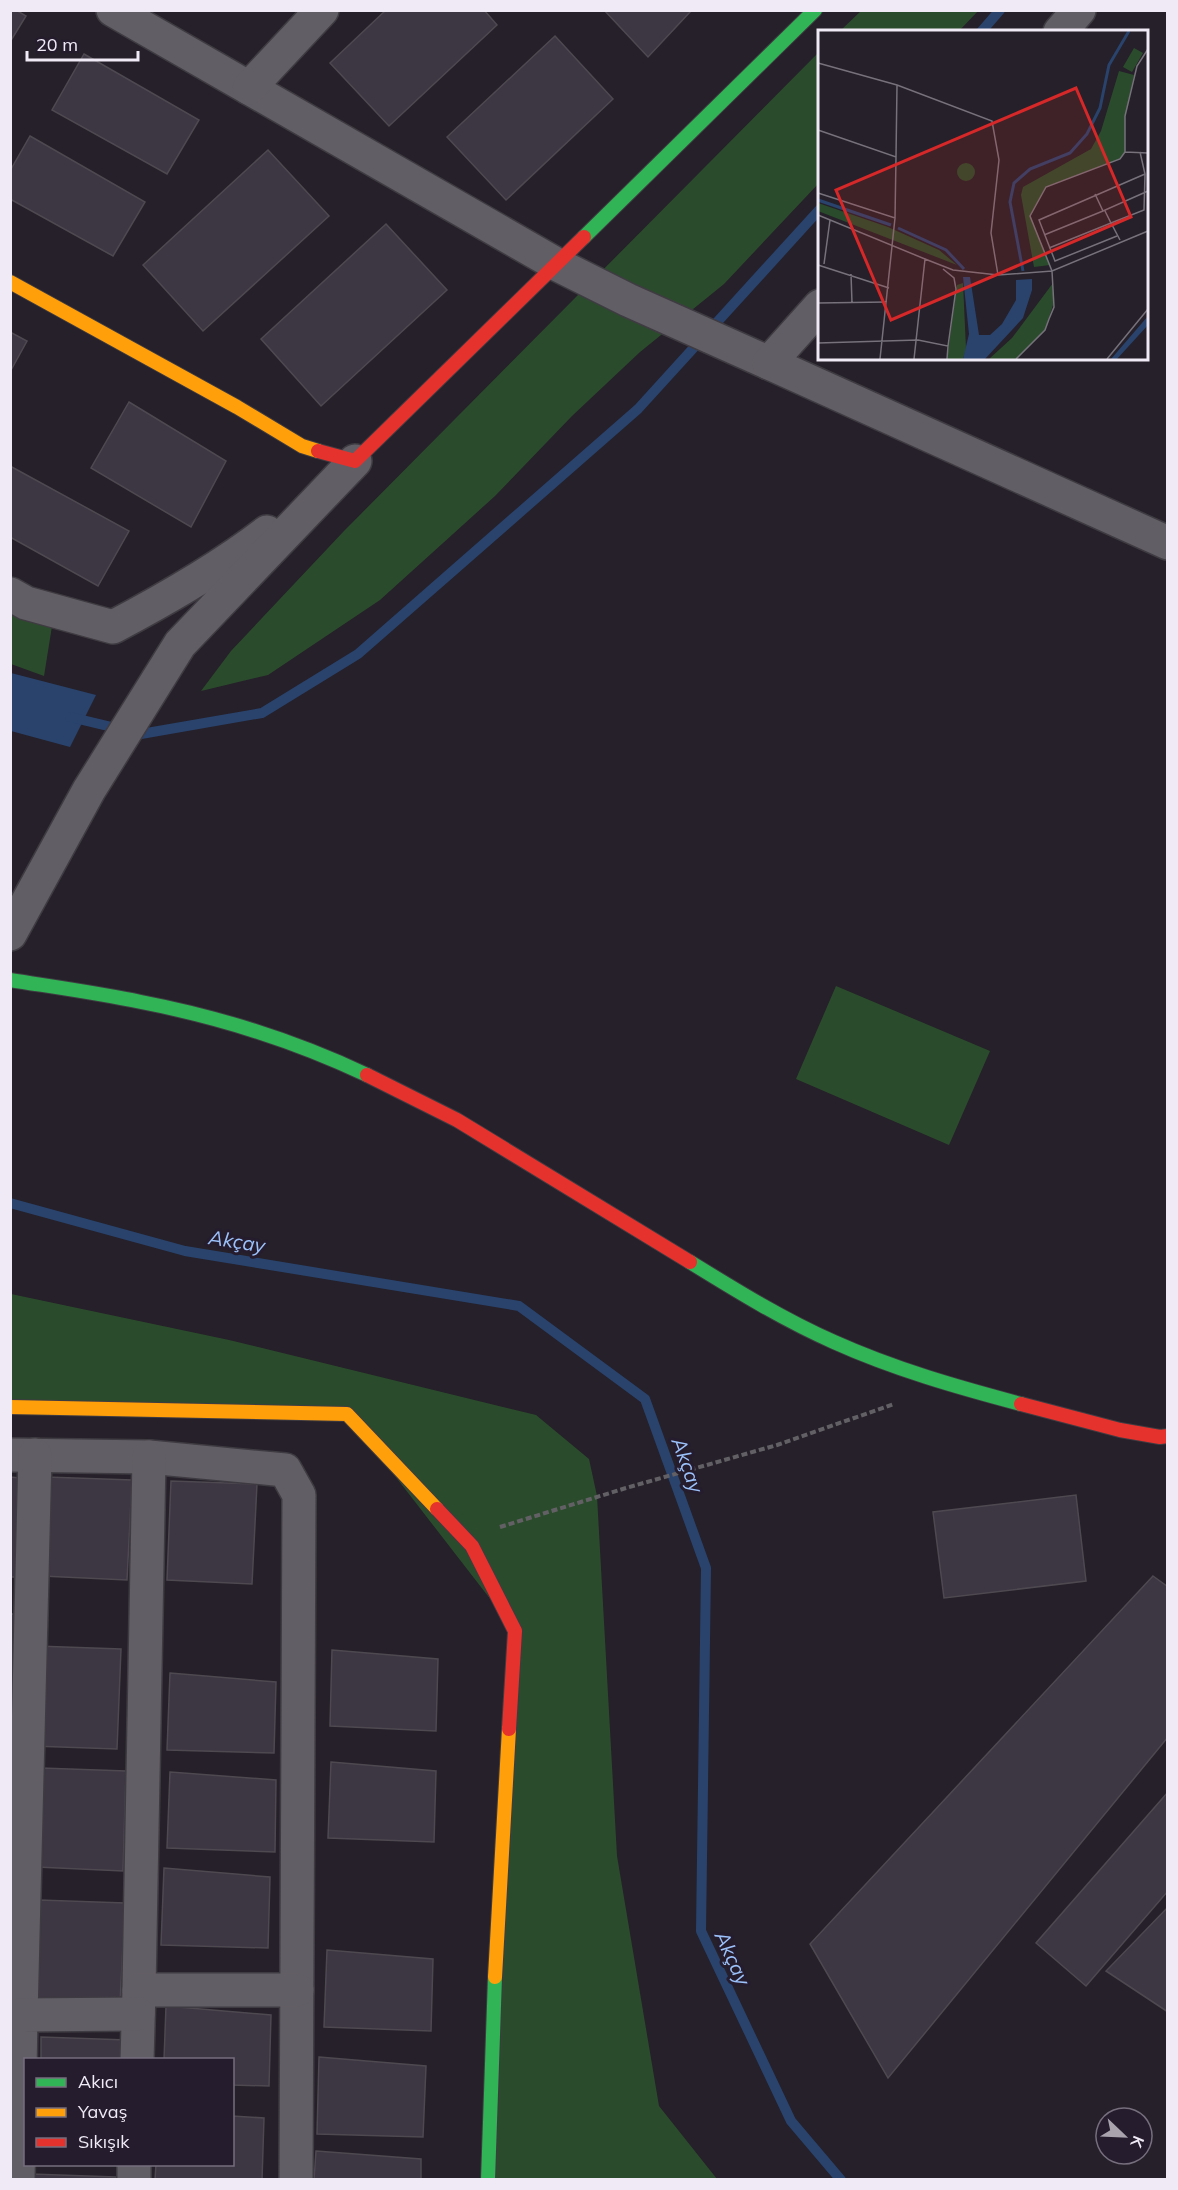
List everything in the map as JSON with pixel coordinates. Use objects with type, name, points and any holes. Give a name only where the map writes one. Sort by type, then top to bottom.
[{"type":"street","points":[[113,10],[148,19],[249,88],[556,264],[628,300],[1167,543]]},
{"type":"street","points":[[249,88],[322,10]]},
{"type":"street","points":[[10,934],[89,790],[180,644],[355,461],[815,10]]},
{"type":"street","points":[[1062,30],[1079,10]]},
{"type":"street","points":[[10,282],[303,446],[355,461]]},
{"type":"street","points":[[769,363],[818,307]]},
{"type":"street","points":[[10,594],[26,603],[112,627],[159,603],[244,550],[355,461]]},
{"type":"street","points":[[10,980],[142,1002],[207,1017],[273,1036],[340,1062],[405,1092],[457,1120],[757,1303],[833,1342],[874,1359],[951,1385],[1120,1430],[1160,1437],[1167,1436]]},
{"type":"street","points":[[10,1407],[346,1414],[472,1546],[515,1631],[496,1956],[488,2180]]},
{"type":"street","points":[[18,2180],[16,2015],[23,1455],[149,1457],[285,1470],[299,1495],[296,2180]]},
{"type":"street","points":[[137,2058],[149,1457]]},
{"type":"street","points":[[16,2015],[297,1989]]},
{"type":"path","points":[[465,1538],[777,1445],[900,1402]]},
{"type":"green space","points":[[861,10],[978,11],[960,30],[841,30]]},
{"type":"green space","points":[[818,53],[818,184],[724,284],[640,352],[572,416],[495,496],[380,600],[268,675],[201,691],[231,651],[344,531]]},
{"type":"green space","points":[[10,594],[52,626],[44,676],[11,664]]},
{"type":"green space","points":[[836,986],[990,1051],[949,1145],[796,1079]]},
{"type":"green space","points":[[11,1294],[229,1340],[536,1415],[589,1459],[597,1496],[617,1856],[659,2106],[717,2179],[489,2179],[515,1631],[347,1414],[11,1408]]},
{"type":"water","points":[[11,673],[96,695],[70,747],[11,731]]},
{"type":"building","points":[[10,10],[16,10],[26,16],[10,42]]},
{"type":"building","points":[[386,10],[484,10],[497,25],[389,126],[330,63]]},
{"type":"building","points":[[604,10],[691,10],[691,11],[648,57]]},
{"type":"building","points":[[555,36],[613,99],[506,200],[447,137]]},
{"type":"building","points":[[84,54],[199,120],[167,174],[52,110]]},
{"type":"building","points":[[30,136],[145,202],[113,256],[10,199],[10,171]]},
{"type":"building","points":[[268,150],[329,216],[203,331],[143,265]]},
{"type":"building","points":[[386,224],[447,290],[321,406],[261,339]]},
{"type":"building","points":[[10,332],[27,341],[10,372]]},
{"type":"building","points":[[129,402],[226,461],[191,527],[91,468]]},
{"type":"building","points":[[10,466],[129,531],[98,586],[10,537]]},
{"type":"building","points":[[10,1477],[20,1478],[16,1577],[10,1577]]},
{"type":"building","points":[[46,1477],[132,1480],[127,1580],[42,1576]]},
{"type":"building","points":[[171,1481],[257,1484],[252,1584],[167,1580]]},
{"type":"building","points":[[1076,1495],[1086,1581],[944,1598],[933,1512]]},
{"type":"building","points":[[1153,1576],[1168,1587],[1168,1737],[888,2078],[810,1944]]},
{"type":"building","points":[[10,1614],[15,1614],[11,1713],[10,1713]]},
{"type":"building","points":[[36,1646],[121,1649],[117,1749],[32,1746]]},
{"type":"building","points":[[332,1650],[438,1659],[436,1731],[330,1726]]},
{"type":"building","points":[[170,1673],[276,1682],[274,1753],[167,1750]]},
{"type":"building","points":[[331,1762],[436,1771],[434,1842],[328,1838]]},
{"type":"building","points":[[41,1768],[126,1771],[123,1871],[37,1867]]},
{"type":"building","points":[[170,1772],[276,1780],[275,1852],[167,1848]]},
{"type":"building","points":[[1168,1792],[1168,1891],[1086,1986],[1036,1943]]},
{"type":"building","points":[[164,1868],[270,1877],[268,1948],[161,1945]]},
{"type":"building","points":[[39,1900],[125,1903],[120,2003],[35,2000]]},
{"type":"building","points":[[1168,1907],[1168,2012],[1106,1971]]},
{"type":"building","points":[[327,1950],[433,1959],[431,2031],[324,2027]]},
{"type":"building","points":[[166,2006],[271,2015],[269,2086],[234,2085],[234,2058],[164,2058]]},
{"type":"building","points":[[41,2037],[127,2040],[126,2058],[41,2058]]},
{"type":"building","points":[[319,2057],[426,2066],[423,2137],[317,2134]]},
{"type":"building","points":[[234,2116],[264,2118],[262,2180],[155,2180],[156,2166],[234,2166]]},
{"type":"building","points":[[316,2151],[421,2159],[421,2180],[314,2180]]},
{"type":"building","points":[[31,2174],[116,2177],[116,2180],[30,2180]]},
{"type":"waterway","points":[[983,30],[1000,10]]},
{"type":"waterway","points":[[70,717],[141,734],[262,713],[358,654],[638,409],[818,211]]},
{"type":"waterway","name":"Akçay","points":[[10,1203],[185,1251],[519,1306],[645,1399],[706,1568],[701,1931],[791,2121],[841,2180]]},
{"type":"traffic: fast","points":[[584,237],[815,10]]},
{"type":"traffic: fast","points":[[10,980],[109,996],[199,1015],[256,1031],[312,1051],[367,1075]]},
{"type":"traffic: fast","points":[[690,1262],[779,1315],[857,1352],[926,1377],[1021,1404]]},
{"type":"traffic: fast","points":[[488,2180],[495,1977]]},
{"type":"traffic: slow","points":[[10,282],[237,407],[302,446],[318,451]]},
{"type":"traffic: slow","points":[[10,1407],[347,1414],[437,1509]]},
{"type":"traffic: slow","points":[[495,1977],[509,1729]]},
{"type":"traffic: jam","points":[[318,451],[355,461],[584,237]]},
{"type":"traffic: jam","points":[[367,1075],[457,1120],[690,1262]]},
{"type":"traffic: jam","points":[[1021,1404],[1120,1430],[1160,1437],[1168,1436]]},
{"type":"traffic: jam","points":[[437,1509],[472,1546],[515,1631],[509,1729]]}]
